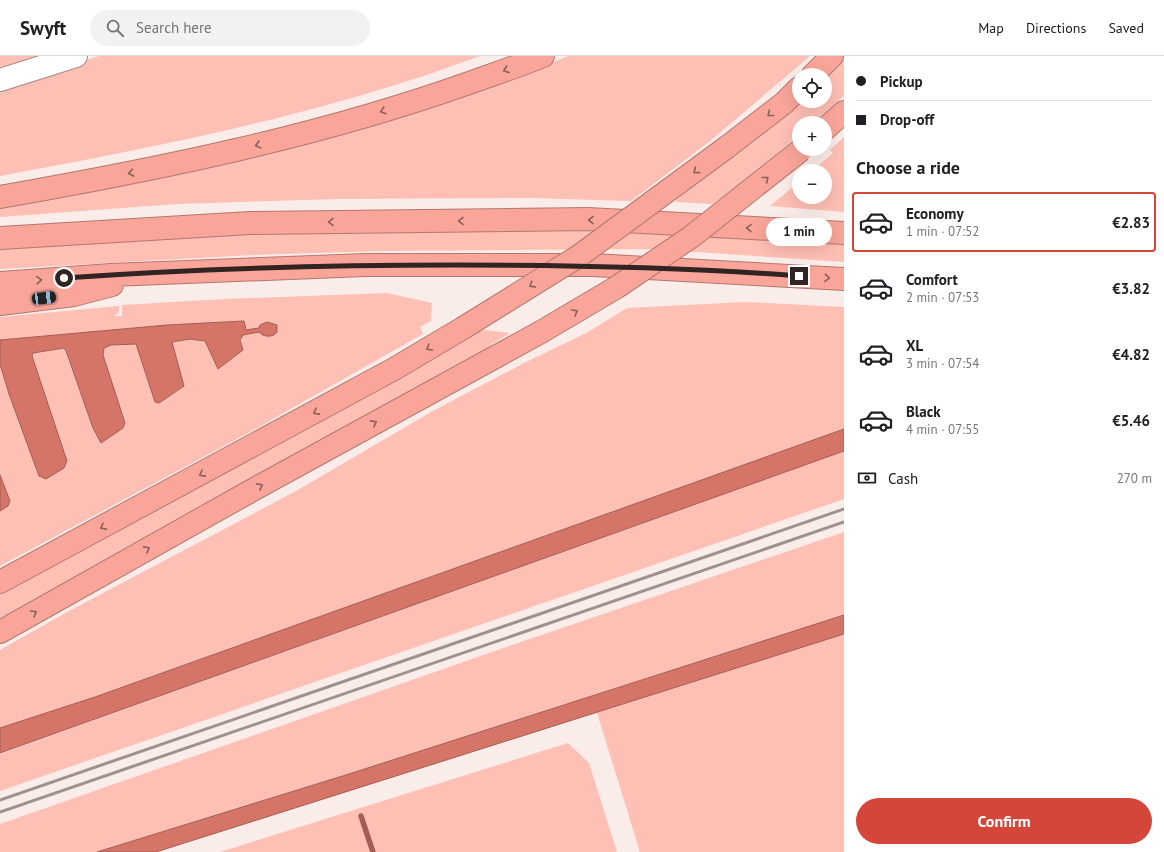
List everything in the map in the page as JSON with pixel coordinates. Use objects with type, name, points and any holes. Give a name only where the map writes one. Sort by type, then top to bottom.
[{"type":"highway","points":[[0,197],[229,153],[365,117],[432,96],[543,56]]},
{"type":"highway","points":[[820,68],[832,56]]},
{"type":"highway","points":[[0,582],[318,411],[394,369],[463,328],[579,256],[727,147],[792,95]]},
{"type":"highway","points":[[832,123],[844,112]]},
{"type":"highway","points":[[0,632],[252,490],[541,332],[617,287],[691,237],[794,156]]},
{"type":"highway","points":[[0,238],[250,223],[588,219],[844,233]]},
{"type":"highway","points":[[0,283],[158,273],[365,265],[593,265],[844,279]]},
{"type":"highway","points":[[0,304],[74,295],[158,273]]},
{"type":"street","points":[[0,80],[76,56]]},
{"type":"shaded area","points":[[0,56],[48,56],[0,71]]},
{"type":"shaded area","points":[[99,56],[480,56],[422,77],[303,112],[122,153],[0,176],[0,88]]},
{"type":"shaded area","points":[[568,56],[810,56],[796,68],[792,68],[792,71],[709,142],[631,201],[531,198],[337,199],[177,204],[0,217],[0,208],[172,175],[539,68]]},
{"type":"shaded area","points":[[840,56],[844,56],[844,96],[832,106],[832,68],[831,68]]},
{"type":"shaded area","points":[[792,107],[792,108],[830,108],[821,116],[792,116],[792,141],[734,189],[712,204],[676,202],[677,199]]},
{"type":"shaded area","points":[[844,137],[844,212],[770,206],[792,188],[792,204],[832,204],[832,164],[820,164],[830,156],[832,156],[832,148]]},
{"type":"shaded area","points":[[466,225],[844,239],[844,262],[652,249],[381,251],[252,255],[0,269],[0,244],[41,240]]},
{"type":"shaded area","points":[[387,293],[432,303],[431,321],[420,327],[423,334],[250,432],[0,566],[0,511],[8,506],[10,501],[0,475],[0,364],[9,394],[41,478],[66,466],[67,461],[32,356],[33,353],[64,348],[82,397],[103,442],[123,428],[103,355],[104,348],[111,345],[136,344],[155,402],[184,386],[172,342],[190,339],[205,341],[218,369],[243,348],[240,340],[243,335],[259,332],[273,323],[264,323],[259,328],[246,331],[243,321],[167,325],[0,340],[0,317],[119,306],[119,313],[115,316],[122,316],[122,305],[224,299]]},
{"type":"shaded area","points":[[745,302],[844,307],[844,429],[95,697],[0,728],[0,650],[69,611],[296,491],[431,412],[522,364],[588,332],[627,308]]},
{"type":"shaded area","points":[[244,321],[246,330],[259,328],[260,325],[267,322],[277,325],[277,332],[271,336],[263,335],[259,332],[243,335],[240,340],[243,350],[218,369],[205,341],[190,339],[172,342],[184,386],[159,403],[155,402],[136,344],[111,345],[104,348],[103,355],[125,423],[123,428],[101,443],[93,428],[64,348],[33,353],[32,356],[67,461],[64,468],[46,479],[39,476],[9,394],[0,364],[0,340],[167,325]]},
{"type":"shaded area","points":[[476,329],[510,333],[491,345],[492,347],[0,619],[0,587]]},
{"type":"shaded area","points":[[844,429],[844,451],[0,753],[0,728],[95,697]]},
{"type":"shaded area","points":[[844,451],[844,499],[0,791],[0,754]]},
{"type":"shaded area","points":[[0,475],[10,501],[8,506],[0,511]]},
{"type":"shaded area","points":[[844,532],[844,615],[349,774],[97,852],[0,852],[0,824],[509,646]]},
{"type":"shaded area","points":[[844,615],[844,634],[156,852],[97,852],[349,774]]},
{"type":"shaded area","points":[[844,634],[844,852],[640,852],[597,713]]},
{"type":"shaded area","points":[[568,743],[589,763],[617,852],[220,852]]},
{"type":"waterway","points":[[361,816],[373,852]]},
{"type":"railway","points":[[0,800],[844,509]]},
{"type":"railway","points":[[0,812],[844,522]]},
{"type":"route","points":[[64,278],[266,268],[365,265],[593,265],[754,272],[799,276]]}]
